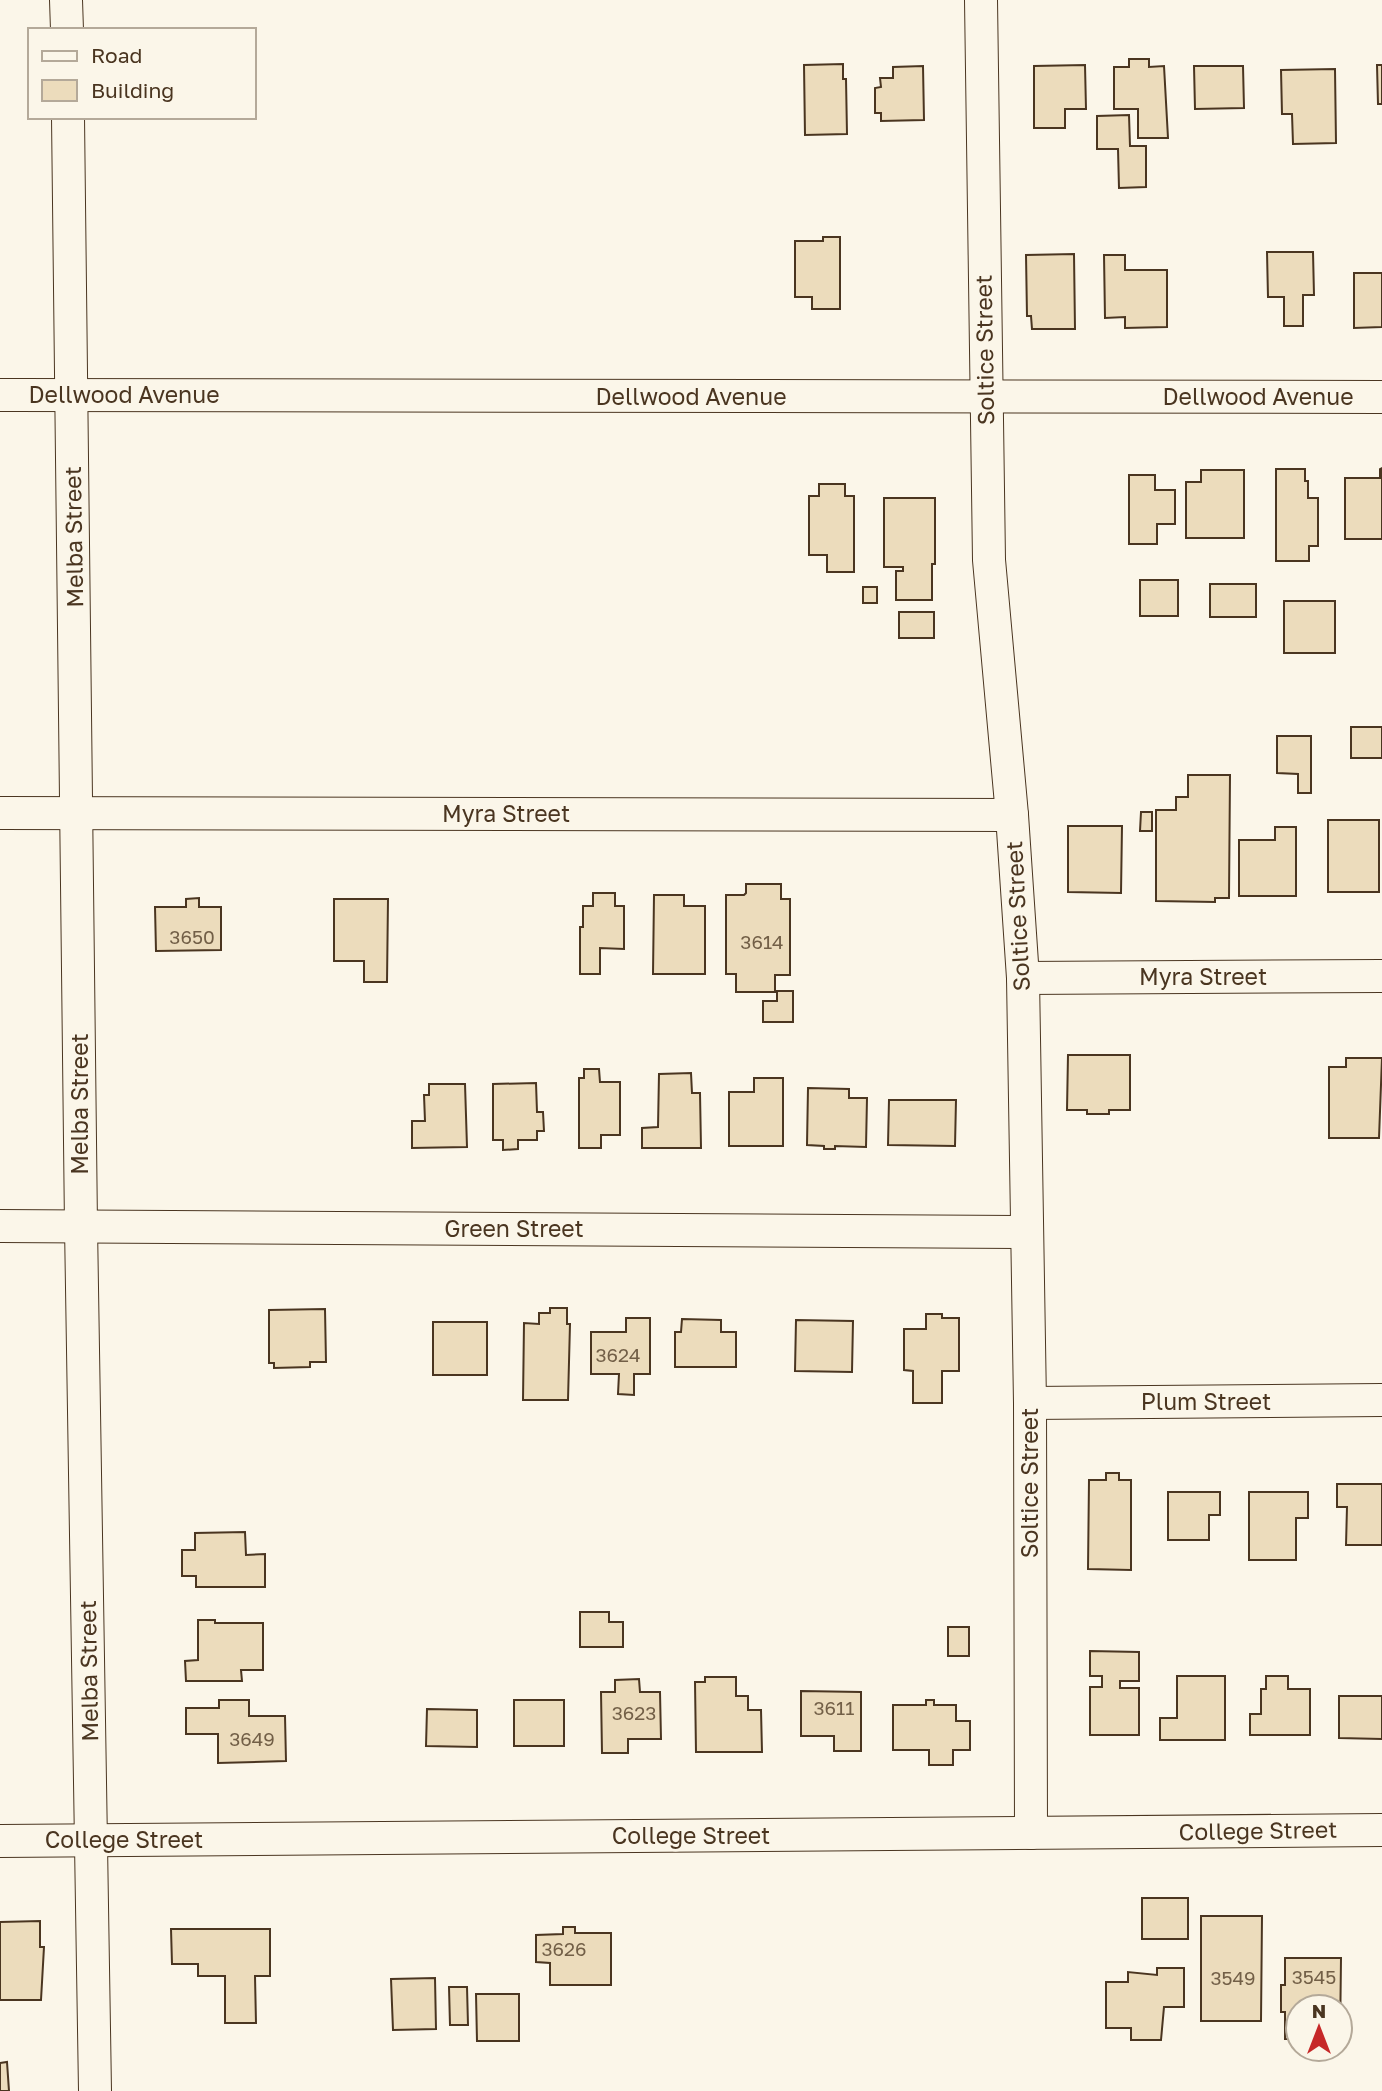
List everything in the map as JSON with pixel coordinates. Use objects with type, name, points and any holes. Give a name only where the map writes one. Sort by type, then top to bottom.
[{"type":"street","points":[[66,0],[67,28]]},
{"type":"street","name":"Soltice Street","points":[[981,0],[989,559],[1012,815],[1023,978],[1030,1403],[1031,1833]]},
{"type":"street","name":"Melba Street","points":[[68,119],[95,2091]]},
{"type":"street","name":"Dellwood Avenue","points":[[0,395],[1382,397]]},
{"type":"street","name":"Myra Street","points":[[0,813],[1012,815]]},
{"type":"street","name":"Myra Street","points":[[1023,978],[1382,976]]},
{"type":"street","name":"Green Street","points":[[0,1226],[1027,1232]]},
{"type":"street","name":"Plum Street","points":[[1030,1403],[1382,1400]]},
{"type":"street","name":"College Street","points":[[0,1841],[1382,1830]]},
{"type":"building","points":[[1129,59],[1149,59],[1149,67],[1164,66],[1168,138],[1138,138],[1138,109],[1114,109],[1114,67],[1129,67]]},
{"type":"building","points":[[843,64],[843,79],[846,79],[847,134],[805,135],[804,65]]},
{"type":"building","points":[[1085,65],[1086,109],[1065,109],[1065,128],[1034,128],[1034,66]]},
{"type":"building","points":[[1377,65],[1382,65],[1382,104],[1378,104]]},
{"type":"building","points":[[923,66],[924,120],[881,121],[881,113],[875,113],[875,88],[881,87],[880,78],[893,78],[893,67]]},
{"type":"building","points":[[1194,66],[1243,66],[1244,108],[1195,109]]},
{"type":"building","points":[[1335,69],[1336,143],[1293,144],[1292,114],[1282,114],[1281,70]]},
{"type":"building","points":[[1129,115],[1130,146],[1146,146],[1146,187],[1119,188],[1118,149],[1097,149],[1097,116]]},
{"type":"building","points":[[823,237],[840,237],[840,309],[812,309],[812,297],[795,297],[795,241],[823,241]]},
{"type":"building","points":[[1267,252],[1313,252],[1314,295],[1303,295],[1303,326],[1284,326],[1284,297],[1268,297]]},
{"type":"building","points":[[1074,254],[1075,329],[1032,329],[1031,316],[1027,316],[1026,255]]},
{"type":"building","points":[[1104,255],[1125,255],[1125,270],[1167,270],[1167,327],[1125,328],[1125,317],[1105,318]]},
{"type":"building","points":[[1354,273],[1382,273],[1382,327],[1354,328]]},
{"type":"building","points":[[1382,468],[1382,539],[1345,539],[1345,478],[1380,478]]},
{"type":"building","points":[[1276,469],[1305,469],[1308,498],[1318,498],[1318,546],[1309,546],[1309,561],[1276,561]]},
{"type":"building","points":[[1201,470],[1244,470],[1244,538],[1186,538],[1186,482],[1201,482]]},
{"type":"building","points":[[1129,475],[1155,475],[1155,490],[1175,490],[1175,524],[1157,524],[1157,544],[1129,544]]},
{"type":"building","points":[[819,484],[845,484],[845,496],[854,496],[854,572],[827,572],[827,555],[809,555],[809,496],[819,496]]},
{"type":"building","points":[[884,498],[935,498],[932,600],[896,600],[896,571],[903,571],[903,567],[884,567]]},
{"type":"building","points":[[1140,580],[1178,580],[1178,616],[1140,616]]},
{"type":"building","points":[[1210,584],[1256,584],[1256,617],[1210,617]]},
{"type":"building","points":[[863,587],[877,587],[877,603],[863,603]]},
{"type":"building","points":[[1284,601],[1335,601],[1335,653],[1284,653]]},
{"type":"building","points":[[899,612],[934,612],[934,638],[899,638]]},
{"type":"building","points":[[1351,727],[1382,727],[1382,758],[1351,758]]},
{"type":"building","points":[[1277,736],[1311,736],[1311,793],[1298,793],[1298,774],[1277,773]]},
{"type":"building","points":[[1188,775],[1230,775],[1229,898],[1215,898],[1215,902],[1156,901],[1156,810],[1176,810],[1176,797],[1188,797]]},
{"type":"building","points":[[1141,812],[1152,812],[1152,831],[1140,831]]},
{"type":"building","points":[[1328,820],[1379,820],[1379,892],[1328,892]]},
{"type":"building","points":[[1068,826],[1122,826],[1121,893],[1068,892]]},
{"type":"building","points":[[1275,827],[1296,827],[1296,896],[1239,896],[1239,840],[1275,840]]},
{"type":"building","points":[[746,884],[781,884],[781,899],[790,899],[790,975],[775,975],[775,992],[736,992],[736,974],[726,974],[726,895],[744,895]]},
{"type":"building","points":[[593,893],[615,893],[615,906],[624,906],[624,949],[600,948],[600,974],[580,974],[583,906],[593,906]]},
{"type":"building","points":[[654,895],[684,895],[684,906],[705,906],[705,974],[653,974]]},
{"type":"building","points":[[199,898],[199,907],[221,907],[221,950],[156,951],[155,907],[186,907],[186,899]]},
{"type":"building","points":[[334,899],[388,899],[387,982],[364,982],[364,961],[334,961]]},
{"type":"building","points":[[777,991],[793,991],[793,1022],[763,1022],[763,1001],[777,1001]]},
{"type":"building","points":[[1068,1055],[1130,1055],[1130,1110],[1087,1114],[1087,1110],[1067,1110]]},
{"type":"building","points":[[1346,1058],[1382,1058],[1379,1138],[1329,1138],[1329,1067],[1346,1067]]},
{"type":"building","points":[[584,1069],[599,1069],[600,1082],[620,1082],[620,1135],[601,1135],[601,1148],[579,1148],[579,1078],[584,1078]]},
{"type":"building","points":[[691,1073],[692,1093],[700,1093],[701,1148],[642,1148],[642,1128],[658,1127],[659,1074]]},
{"type":"building","points":[[754,1078],[783,1078],[783,1146],[729,1146],[729,1092],[754,1092]]},
{"type":"building","points":[[536,1083],[537,1112],[543,1112],[544,1131],[537,1131],[537,1140],[518,1140],[518,1149],[503,1150],[503,1140],[493,1140],[493,1084]]},
{"type":"building","points":[[429,1084],[465,1084],[467,1147],[412,1148],[412,1121],[425,1121],[424,1095],[429,1095]]},
{"type":"building","points":[[808,1088],[849,1089],[849,1098],[867,1098],[866,1147],[835,1146],[835,1149],[824,1149],[824,1146],[807,1145]]},
{"type":"building","points":[[889,1100],[956,1100],[955,1146],[888,1145]]},
{"type":"building","points":[[550,1308],[567,1308],[567,1324],[570,1324],[568,1400],[523,1400],[524,1323],[539,1324],[539,1313],[550,1313]]},
{"type":"building","points":[[325,1309],[326,1362],[310,1362],[310,1367],[274,1368],[274,1363],[269,1363],[269,1310]]},
{"type":"building","points":[[926,1314],[959,1318],[959,1371],[942,1371],[942,1403],[913,1403],[913,1371],[904,1370],[904,1329],[926,1329]]},
{"type":"building","points":[[626,1318],[650,1318],[650,1374],[634,1374],[634,1395],[618,1394],[619,1374],[591,1374],[591,1332],[626,1332]]},
{"type":"building","points":[[682,1319],[721,1320],[721,1332],[736,1332],[736,1367],[675,1367],[675,1332],[681,1332]]},
{"type":"building","points":[[796,1320],[853,1321],[852,1372],[795,1371]]},
{"type":"building","points":[[433,1322],[487,1322],[487,1375],[433,1375]]},
{"type":"building","points":[[1106,1473],[1119,1473],[1119,1480],[1131,1480],[1131,1570],[1088,1569],[1089,1480],[1106,1480]]},
{"type":"building","points":[[1337,1484],[1382,1484],[1382,1545],[1346,1545],[1347,1507],[1337,1507]]},
{"type":"building","points":[[1168,1492],[1220,1492],[1220,1515],[1209,1515],[1209,1540],[1168,1540]]},
{"type":"building","points":[[1249,1492],[1308,1492],[1308,1518],[1296,1518],[1296,1560],[1249,1560]]},
{"type":"building","points":[[245,1532],[246,1555],[265,1554],[265,1587],[196,1587],[196,1576],[182,1576],[182,1550],[195,1550],[195,1533]]},
{"type":"building","points":[[580,1612],[609,1612],[609,1622],[623,1622],[623,1647],[580,1647]]},
{"type":"building","points":[[198,1620],[215,1620],[215,1623],[263,1623],[263,1670],[241,1670],[242,1681],[186,1681],[185,1661],[198,1660]]},
{"type":"building","points":[[948,1627],[969,1627],[969,1656],[948,1656]]},
{"type":"building","points":[[1090,1651],[1139,1652],[1139,1681],[1120,1681],[1120,1688],[1139,1688],[1139,1735],[1090,1735],[1090,1687],[1102,1687],[1102,1676],[1090,1676]]},
{"type":"building","points":[[1177,1676],[1225,1676],[1225,1740],[1160,1740],[1160,1718],[1177,1718]]},
{"type":"building","points":[[1266,1676],[1288,1676],[1288,1689],[1310,1689],[1310,1735],[1250,1735],[1250,1714],[1261,1714],[1261,1689],[1266,1689]]},
{"type":"building","points":[[705,1677],[736,1677],[736,1696],[748,1696],[748,1710],[761,1710],[762,1752],[696,1752],[695,1682],[705,1682]]},
{"type":"building","points":[[639,1679],[640,1692],[660,1692],[661,1739],[628,1739],[628,1753],[602,1753],[601,1692],[615,1692],[615,1680]]},
{"type":"building","points":[[801,1691],[861,1692],[861,1751],[834,1751],[834,1736],[801,1736]]},
{"type":"building","points":[[1339,1696],[1382,1696],[1382,1739],[1339,1738]]},
{"type":"building","points":[[219,1700],[249,1700],[249,1716],[285,1716],[286,1761],[218,1763],[218,1734],[186,1734],[186,1708],[219,1708]]},
{"type":"building","points":[[514,1700],[564,1700],[564,1746],[514,1746]]},
{"type":"building","points":[[926,1700],[934,1700],[934,1705],[956,1705],[956,1721],[970,1721],[970,1750],[953,1750],[953,1765],[929,1765],[929,1750],[893,1750],[893,1705],[926,1705]]},
{"type":"building","points":[[427,1709],[477,1710],[477,1747],[426,1746]]},
{"type":"building","points":[[1142,1898],[1188,1898],[1188,1939],[1142,1939]]},
{"type":"building","points":[[1201,1916],[1262,1916],[1261,2021],[1201,2021]]},
{"type":"building","points":[[40,1921],[40,1947],[44,1947],[41,2000],[0,2000],[0,1922]]},
{"type":"building","points":[[563,1927],[575,1927],[575,1933],[611,1933],[611,1985],[550,1985],[550,1963],[536,1962],[536,1935],[563,1934]]},
{"type":"building","points":[[171,1929],[270,1929],[270,1976],[255,1976],[256,2023],[225,2023],[225,1976],[198,1976],[198,1964],[172,1964]]},
{"type":"building","points":[[1285,1958],[1341,1958],[1341,1993],[1284,1993],[1284,2012],[1281,2012],[1281,1985],[1285,1985]]},
{"type":"building","points":[[1157,1968],[1184,1968],[1184,2007],[1164,2007],[1161,2040],[1131,2040],[1131,2028],[1106,2028],[1106,1982],[1128,1982],[1128,1972],[1157,1975]]},
{"type":"building","points":[[435,1978],[436,2029],[393,2030],[391,1979]]},
{"type":"building","points":[[449,1987],[467,1987],[468,2025],[450,2025]]},
{"type":"building","points":[[476,1994],[519,1994],[519,2041],[477,2041]]},
{"type":"building","points":[[7,2062],[9,2091],[0,2091],[0,2063]]}]
